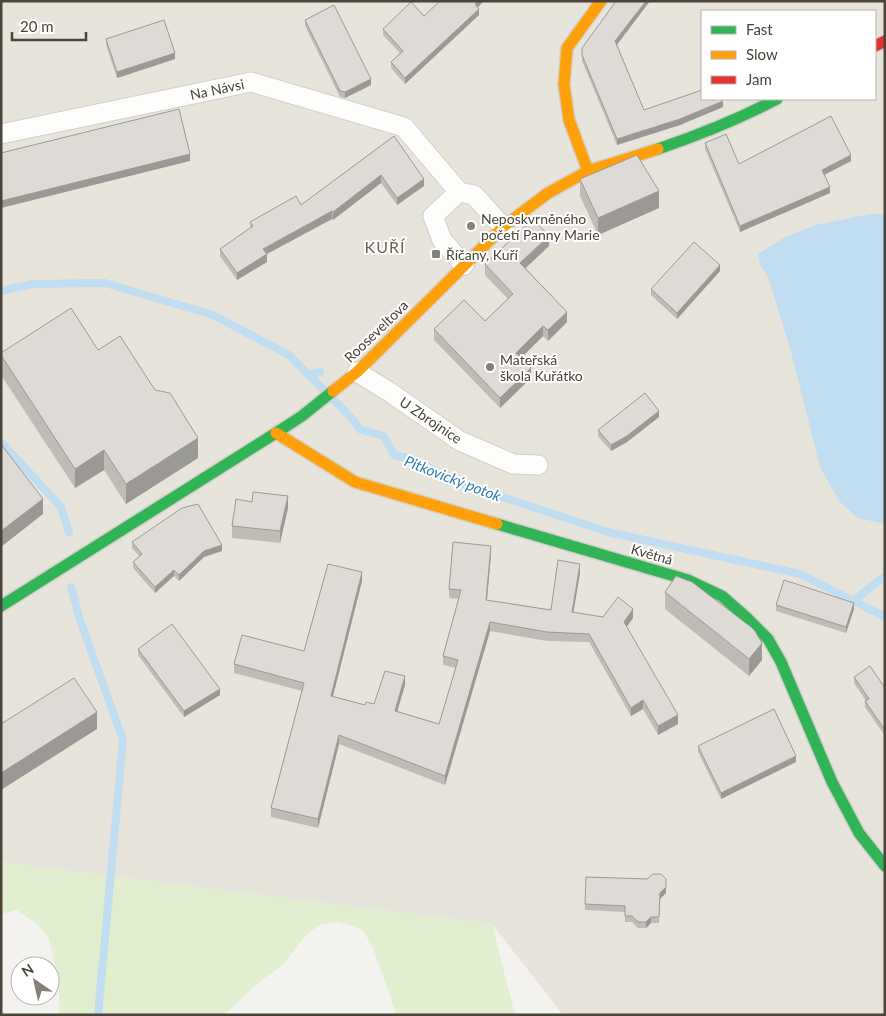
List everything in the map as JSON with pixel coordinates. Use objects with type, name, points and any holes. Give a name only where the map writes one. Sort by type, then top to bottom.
[{"type":"street","points":[[588,171],[569,120],[564,84],[567,48],[601,1]]},
{"type":"street","name":"Na Návsi","points":[[1,134],[251,82],[404,127],[459,192],[474,195],[504,227]]},
{"type":"street","name":"Rooseveltova","points":[[1,606],[302,416],[350,377],[504,227],[548,193],[588,171],[686,140],[751,113],[775,100]]},
{"type":"street","points":[[459,192],[433,216],[442,240],[464,265]]},
{"type":"street","name":"U Zbrojnice","points":[[350,377],[388,391],[460,441],[513,464],[538,465]]},
{"type":"street","name":"Květná","points":[[276,434],[355,482],[688,580],[722,596],[768,639],[781,662],[832,782],[859,833],[885,866]]},
{"type":"shaded area","points":[[1,1],[885,1],[885,1015],[563,1015],[492,924],[1,862]]},
{"type":"green space","points":[[1,862],[492,924],[515,1015],[397,1015],[371,943],[361,929],[338,922],[319,925],[304,937],[283,965],[258,983],[224,1015],[59,1015],[60,956],[53,956],[49,938],[37,924],[17,910],[1,914]]},
{"type":"water","points":[[870,214],[885,214],[885,524],[858,518],[839,501],[820,467],[790,348],[768,277],[760,265],[758,254],[785,237],[816,225]]},
{"type":"building","points":[[440,1],[478,1],[475,4],[479,9],[405,78],[391,62],[403,51],[383,29],[411,2],[424,16]]},
{"type":"building","points":[[615,1],[646,1],[615,41],[644,110],[701,90],[701,100],[723,101],[680,119],[617,139],[582,55],[582,48]]},
{"type":"building","points":[[334,5],[371,79],[345,92],[340,91],[305,20]]},
{"type":"building","points":[[164,20],[175,53],[117,72],[106,39]]},
{"type":"building","points":[[179,109],[190,154],[1,201],[1,153]]},
{"type":"building","points":[[831,116],[851,155],[822,170],[830,187],[740,226],[705,143],[726,134],[739,164]]},
{"type":"building","points":[[394,136],[424,179],[397,198],[381,175],[333,212],[263,249],[267,254],[237,273],[220,249],[253,226],[250,222],[296,196],[301,205]]},
{"type":"building","points":[[637,155],[659,191],[598,218],[580,179]]},
{"type":"building","points":[[533,219],[549,236],[520,263],[567,312],[548,330],[543,326],[516,353],[531,368],[500,398],[434,329],[464,300],[485,321],[513,294],[485,264]]},
{"type":"building","points":[[694,242],[720,265],[677,313],[651,289]]},
{"type":"building","points":[[71,308],[98,350],[120,336],[155,390],[170,393],[198,438],[126,484],[104,450],[75,469],[1,355],[1,353]]},
{"type":"building","points":[[645,393],[659,411],[627,436],[611,445],[598,430]]},
{"type":"building","points":[[1,444],[43,499],[1,531]]},
{"type":"building","points":[[253,492],[288,496],[280,531],[232,526],[236,499],[252,502]]},
{"type":"building","points":[[198,504],[222,545],[204,551],[179,575],[174,570],[155,587],[133,562],[142,554],[132,542],[182,508]]},
{"type":"building","points":[[453,542],[491,546],[486,600],[551,610],[558,560],[580,564],[572,612],[603,617],[618,597],[633,609],[624,622],[678,715],[658,726],[643,700],[631,708],[589,634],[547,632],[490,622],[445,776],[339,735],[318,819],[271,808],[304,683],[234,664],[242,635],[304,651],[328,564],[362,572],[331,696],[365,705],[366,702],[374,704],[385,671],[405,676],[395,711],[439,724],[458,660],[443,656],[461,590],[449,589]]},
{"type":"building","points":[[676,576],[692,582],[755,631],[762,643],[749,659],[665,592]]},
{"type":"building","points":[[784,580],[854,603],[846,627],[776,605]]},
{"type":"building","points":[[172,624],[220,689],[184,711],[138,649]]},
{"type":"building","points":[[870,666],[885,688],[885,730],[865,701],[869,699],[854,677]]},
{"type":"building","points":[[74,678],[97,712],[1,773],[1,724]]},
{"type":"building","points":[[774,709],[796,756],[721,793],[698,746]]},
{"type":"building","points":[[653,874],[661,874],[666,879],[666,887],[660,893],[659,917],[651,917],[646,922],[638,922],[632,916],[625,916],[625,906],[585,904],[586,877],[647,879]]},
{"type":"waterway","name":"Pitkovický potok","points":[[1,291],[32,284],[105,283],[213,315],[289,355],[347,413],[361,430],[384,436],[394,455],[412,459],[457,482],[608,532],[800,574],[885,617]]},
{"type":"waterway","points":[[308,374],[320,372]]},
{"type":"waterway","points":[[1,442],[61,507],[69,532]]},
{"type":"waterway","points":[[853,601],[885,576]]},
{"type":"waterway","points":[[71,587],[80,620],[123,740],[98,1015]]},
{"type":"traffic: fast","points":[[658,149],[719,126],[775,100]]},
{"type":"traffic: fast","points":[[1,606],[276,433],[302,416],[333,391]]},
{"type":"traffic: fast","points":[[497,524],[688,580],[722,596],[747,618],[768,639],[781,662],[832,782],[859,833],[885,866]]},
{"type":"traffic: slow","points":[[588,171],[569,120],[564,84],[567,48],[601,1]]},
{"type":"traffic: slow","points":[[333,391],[357,372],[503,227],[548,193],[588,171],[658,149]]},
{"type":"traffic: slow","points":[[276,433],[355,482],[497,524]]},
{"type":"traffic: jam","points":[[876,46],[885,41]]},
{"type":"place","name":"Neposkvrněného početí Panny Marie","points":[[471,226]]},
{"type":"place","name":"Říčany, Kuří","points":[[436,254]]},
{"type":"place","name":"Mateřská škola Kuřátko","points":[[490,367]]},
{"type":"district","name":"KUŘÍ","points":[[385,246]]}]
